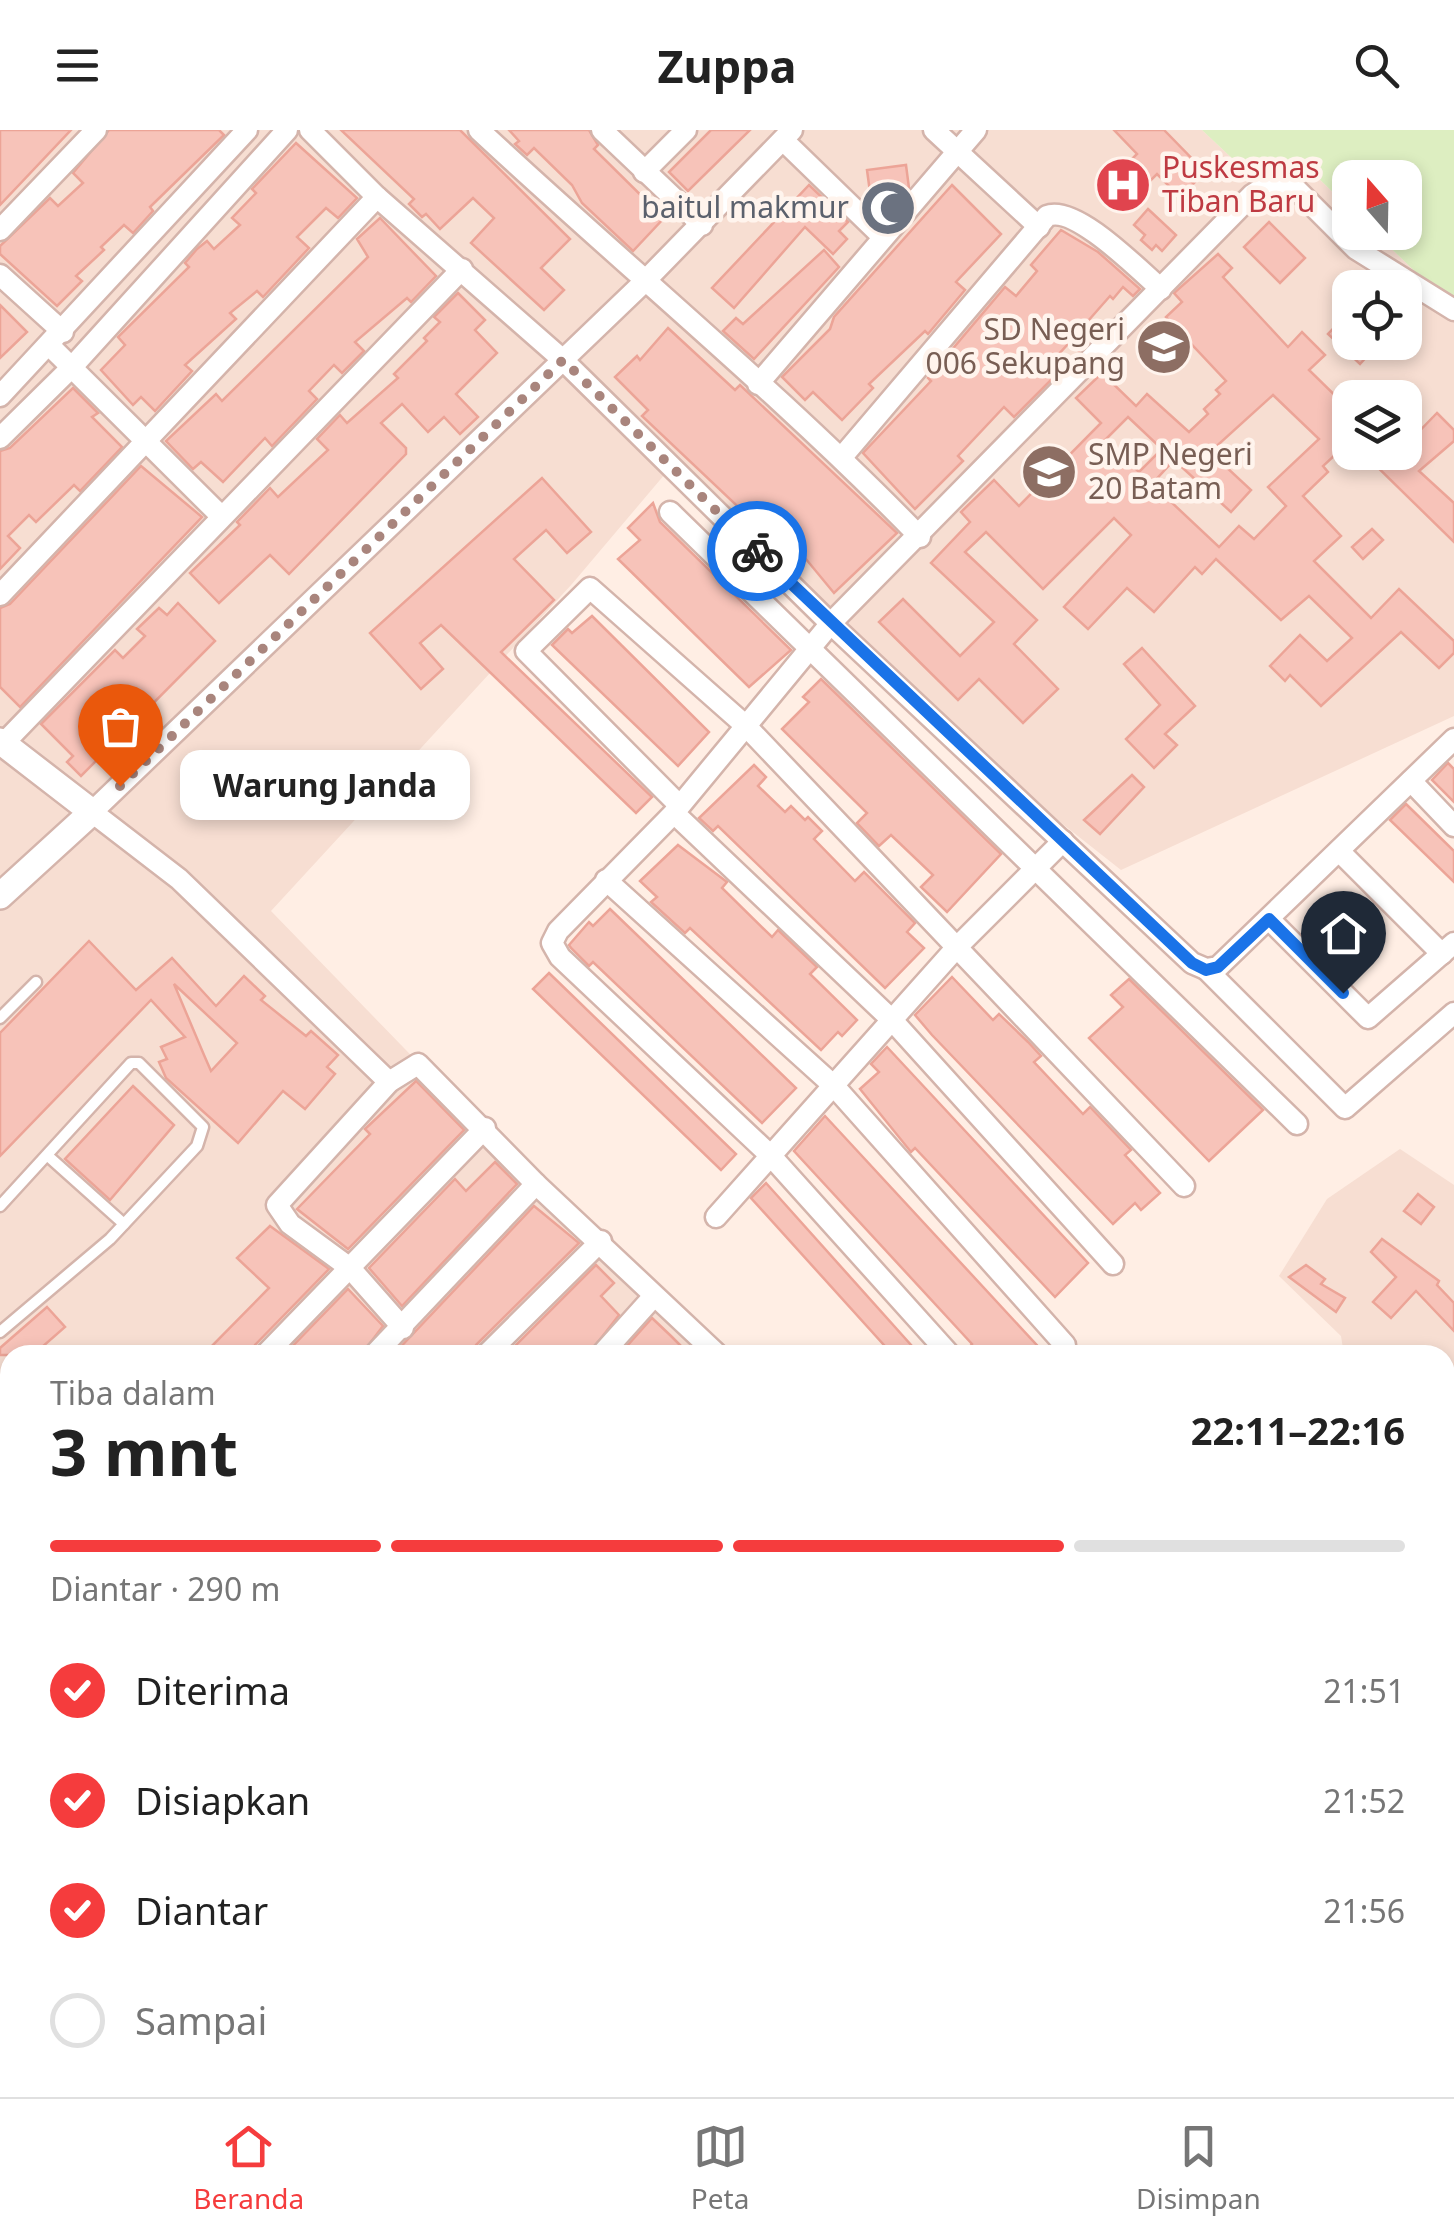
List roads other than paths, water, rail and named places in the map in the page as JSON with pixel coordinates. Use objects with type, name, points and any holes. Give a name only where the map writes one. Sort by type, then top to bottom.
[{"type":"street","points":[[0,230],[96,130]]},
{"type":"street","points":[[0,396],[247,130]]},
{"type":"street","points":[[0,438],[72,367],[287,130]]},
{"type":"street","points":[[310,130],[377,197],[563,360],[831,623],[1192,963],[1206,970],[1345,1108],[1454,1013]]},
{"type":"street","points":[[479,130],[842,458],[920,537]]},
{"type":"street","points":[[602,130],[702,225]]},
{"type":"street","points":[[644,172],[686,130]]},
{"type":"street","points":[[934,130],[1039,227]]},
{"type":"street","points":[[758,384],[976,130]]},
{"type":"street","points":[[0,896],[563,360],[788,135],[882,236]]},
{"type":"street","points":[[941,1345],[770,1156],[560,957],[552,943],[558,931],[676,808],[831,623],[920,537],[1252,195],[1280,184],[1292,186],[1356,250],[1454,310]]},
{"type":"street","points":[[0,595],[377,197]]},
{"type":"street","points":[[842,458],[1054,213],[1078,219],[1161,289]]},
{"type":"street","points":[[389,1082],[179,879],[1,743],[462,269]]},
{"type":"street","points":[[0,276],[56,339],[72,367],[221,516]]},
{"type":"street","points":[[670,512],[1297,1124]]},
{"type":"street","points":[[1113,1264],[892,1020],[676,808],[526,650],[590,588],[746,726],[1184,1186]]},
{"type":"street","points":[[1206,970],[1218,967],[1454,739]]},
{"type":"street","points":[[1410,781],[1454,826]]},
{"type":"street","points":[[716,1218],[958,947],[1063,841]]},
{"type":"street","points":[[1269,919],[1368,1018],[1448,948],[1339,851]]},
{"type":"street","points":[[606,880],[834,1086],[1065,1345]]},
{"type":"street","points":[[403,1328],[350,1268],[290,1224],[277,1205],[389,1082],[422,1064],[536,1184],[601,1241],[707,1345]]},
{"type":"street","points":[[274,1345],[486,1128]]},
{"type":"street","points":[[385,1345],[536,1184]]},
{"type":"street","points":[[496,1345],[601,1241]]},
{"type":"street","points":[[610,1345],[654,1296]]},
{"type":"lane","points":[[0,1018],[36,982]]},
{"type":"lane","points":[[0,1206],[131,1063],[139,1063],[204,1128],[197,1146],[124,1224],[0,1332]]},
{"type":"lane","points":[[48,1156],[124,1224]]},
{"type":"lane","points":[[0,1313],[10,1324]]},
{"type":"place","name":"Puskesmas Tiban Baru","points":[[1123,185]]},
{"type":"place","name":"baitul makmur","points":[[888,208]]},
{"type":"place","name":"SD Negeri 006 Sekupang","points":[[1164,347]]},
{"type":"place","name":"SMP Negeri 20 Batam","points":[[1049,472]]},
{"type":"place","name":"Warung Janda","points":[[120,786]]}]
